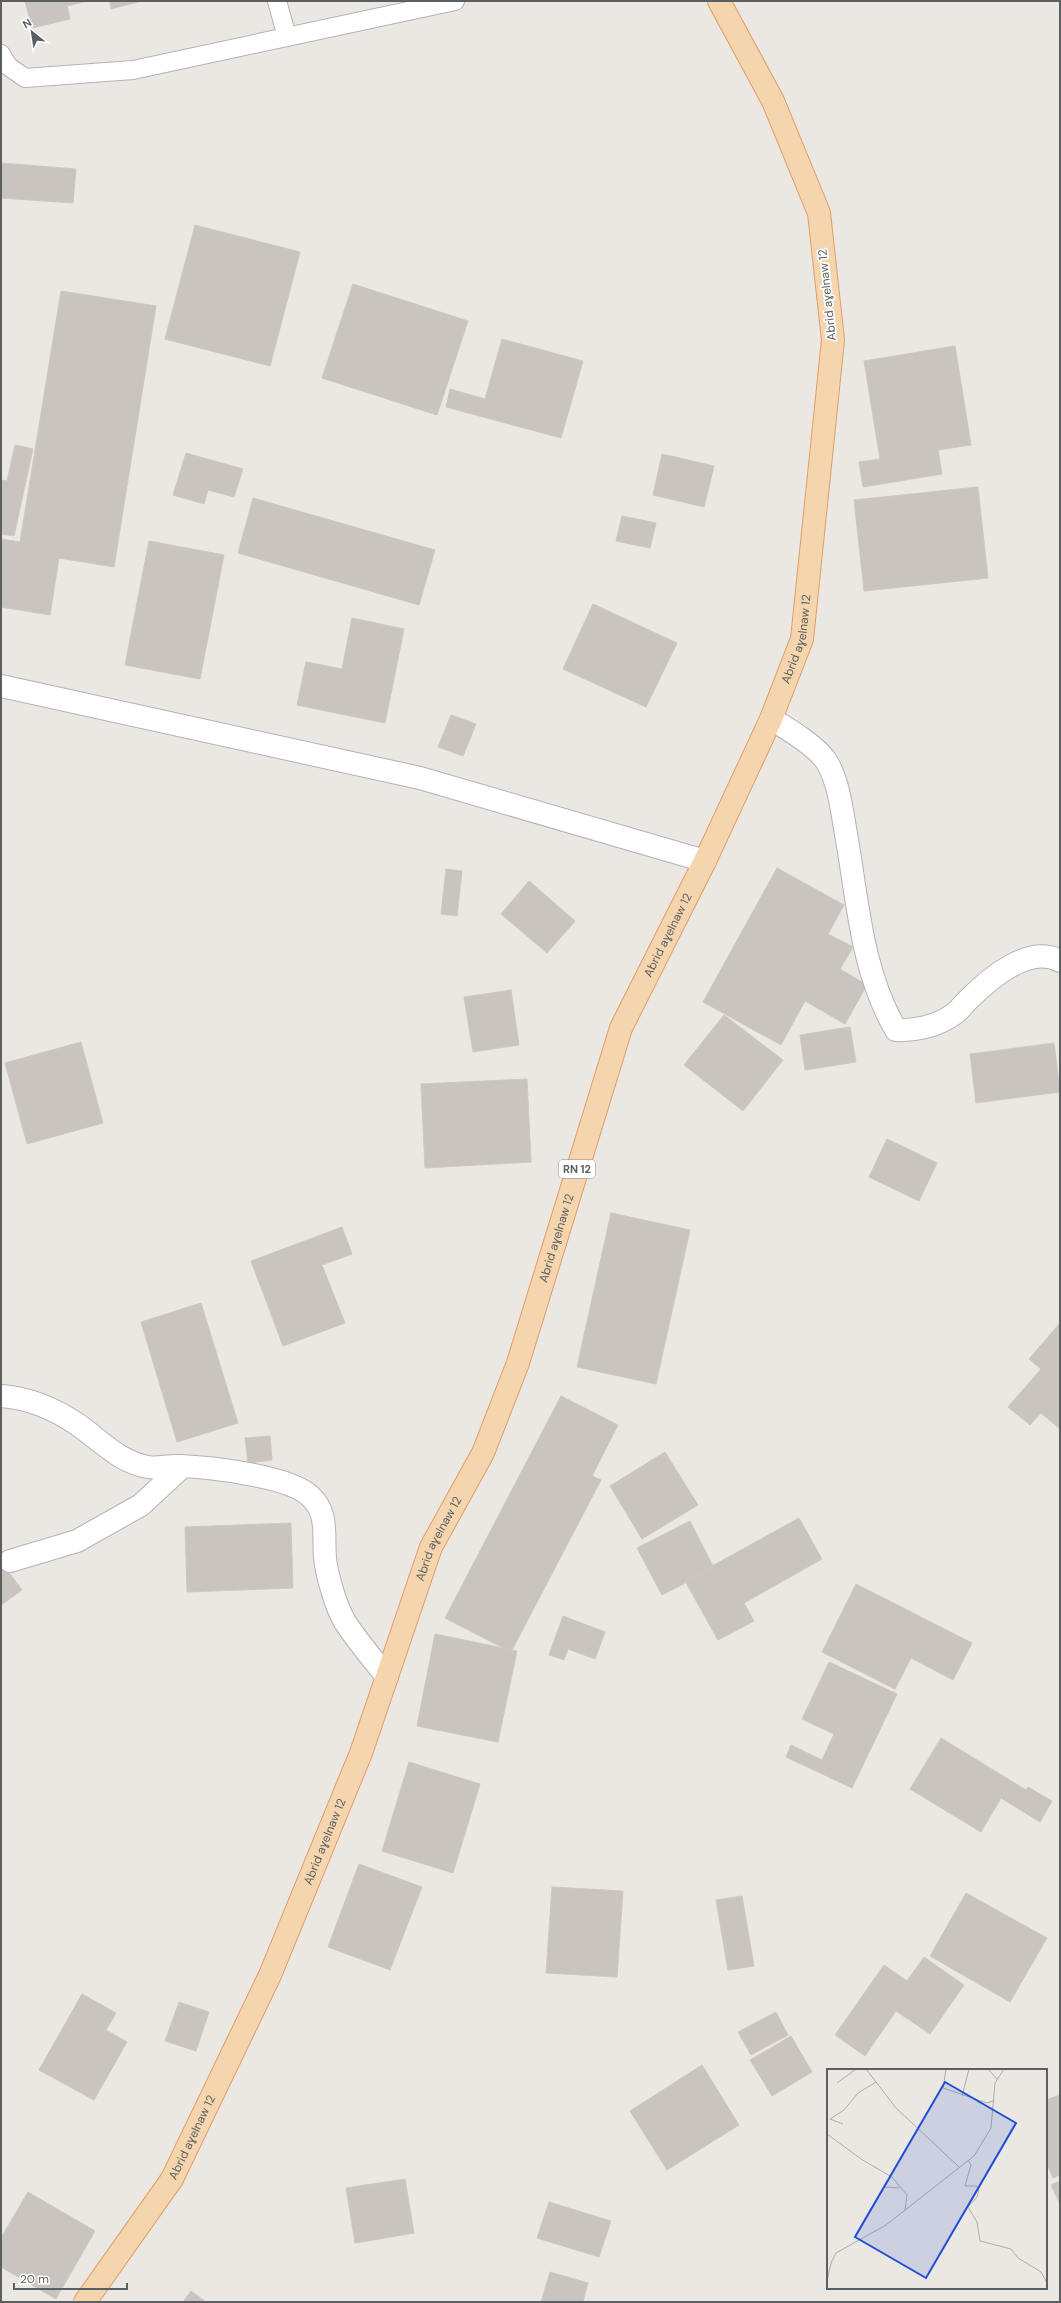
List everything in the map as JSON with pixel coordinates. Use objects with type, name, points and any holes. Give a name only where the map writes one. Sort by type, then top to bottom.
[{"type":"main road","name":"Abrid aɣelnaw 12","points":[[85,2302],[172,2179],[270,1975],[361,1753],[431,1547],[482,1453],[518,1363],[621,1028],[705,861],[771,719],[802,639],[833,340],[819,213],[773,101],[719,1]]},
{"type":"street","points":[[1,686],[420,778],[705,861]]},
{"type":"street","points":[[771,719],[803,738],[828,763],[840,800],[866,959],[880,1000],[896,1030],[919,1029],[954,1014],[995,977],[1035,956],[1052,956],[1060,962]]},
{"type":"street","points":[[1,1396],[20,1397],[51,1408],[77,1424],[124,1459],[149,1467],[183,1466],[266,1478],[298,1488],[310,1496],[322,1511],[325,1529],[325,1559],[332,1587],[345,1621],[387,1678]]},
{"type":"street","points":[[10,1561],[77,1542],[141,1505],[183,1466]]},
{"type":"lane","points":[[277,1],[287,37]]},
{"type":"lane","points":[[1,54],[8,66],[25,78],[133,70],[455,1]]},
{"type":"building","points":[[25,1],[87,1],[67,6],[70,19],[32,28]]},
{"type":"building","points":[[110,1],[142,1],[111,9]]},
{"type":"building","points":[[1,163],[76,169],[73,203],[1,198]]},
{"type":"building","points":[[195,225],[300,252],[270,366],[165,339]]},
{"type":"building","points":[[353,284],[468,321],[437,415],[322,378]]},
{"type":"building","points":[[61,291],[156,306],[114,567],[59,558],[50,615],[1,607],[1,539],[20,542]]},
{"type":"building","points":[[502,339],[583,361],[561,438],[446,407],[450,389],[485,399]]},
{"type":"building","points":[[955,346],[971,445],[938,450],[942,474],[863,487],[859,462],[880,459],[864,361]]},
{"type":"building","points":[[15,445],[33,449],[14,536],[1,534],[1,480],[7,481]]},
{"type":"building","points":[[186,453],[243,469],[234,497],[208,490],[204,504],[173,495]]},
{"type":"building","points":[[662,454],[714,466],[704,507],[653,495]]},
{"type":"building","points":[[978,487],[988,578],[864,591],[854,500]]},
{"type":"building","points":[[253,498],[435,550],[419,605],[238,553]]},
{"type":"building","points":[[622,516],[656,523],[650,548],[616,541]]},
{"type":"building","points":[[149,541],[224,555],[200,679],[125,665]]},
{"type":"building","points":[[593,604],[677,643],[646,707],[563,669]]},
{"type":"building","points":[[352,618],[404,629],[385,723],[297,705],[306,662],[342,669]]},
{"type":"building","points":[[451,715],[476,724],[463,756],[438,747]]},
{"type":"building","points":[[777,868],[844,905],[828,934],[853,947],[840,969],[867,985],[845,1024],[805,1001],[781,1045],[703,1002]]},
{"type":"building","points":[[446,869],[462,871],[457,916],[441,914]]},
{"type":"building","points":[[529,881],[575,921],[547,953],[501,914]]},
{"type":"building","points":[[511,990],[519,1045],[473,1052],[464,997]]},
{"type":"building","points":[[724,1015],[783,1060],[743,1111],[684,1065]]},
{"type":"building","points":[[850,1027],[856,1062],[805,1070],[800,1035]]},
{"type":"building","points":[[81,1042],[103,1123],[27,1144],[5,1063]]},
{"type":"building","points":[[1054,1043],[1060,1092],[976,1103],[970,1054]]},
{"type":"building","points":[[527,1079],[531,1162],[425,1168],[421,1084]]},
{"type":"building","points":[[887,1139],[937,1163],[919,1201],[869,1177]]},
{"type":"building","points":[[611,1213],[690,1230],[656,1384],[577,1367]]},
{"type":"building","points":[[342,1227],[352,1254],[322,1265],[345,1323],[283,1346],[251,1261]]},
{"type":"building","points":[[201,1303],[238,1423],[177,1442],[141,1322]]},
{"type":"building","points":[[1060,1323],[1060,1429],[1041,1413],[1030,1425],[1008,1407],[1041,1369],[1029,1359]]},
{"type":"building","points":[[561,1396],[618,1425],[592,1476],[601,1480],[511,1652],[445,1618]]},
{"type":"building","points":[[270,1436],[272,1460],[248,1463],[245,1438]]},
{"type":"building","points":[[665,1452],[698,1505],[642,1539],[610,1486]]},
{"type":"building","points":[[799,1518],[822,1559],[744,1603],[754,1621],[718,1640],[685,1581]]},
{"type":"building","points":[[690,1521],[714,1568],[662,1595],[637,1548]]},
{"type":"building","points":[[291,1523],[293,1588],[187,1592],[185,1527]]},
{"type":"building","points":[[1,1562],[22,1590],[1,1605]]},
{"type":"building","points":[[856,1584],[972,1643],[953,1680],[911,1658],[895,1689],[822,1652]]},
{"type":"building","points":[[563,1616],[605,1632],[595,1659],[568,1649],[564,1660],[549,1655]]},
{"type":"building","points":[[435,1634],[517,1651],[498,1742],[417,1726]]},
{"type":"building","points":[[829,1662],[897,1694],[852,1788],[786,1757],[791,1745],[822,1760],[834,1734],[802,1719]]},
{"type":"building","points":[[941,1738],[1026,1790],[1028,1787],[1052,1801],[1040,1822],[1001,1798],[981,1832],[910,1789]]},
{"type":"building","points":[[409,1762],[480,1784],[453,1873],[382,1851]]},
{"type":"building","points":[[359,1864],[422,1887],[390,1970],[328,1947]]},
{"type":"building","points":[[552,1887],[623,1891],[617,1977],[546,1973]]},
{"type":"building","points":[[966,1893],[1047,1938],[1010,2002],[930,1956]]},
{"type":"building","points":[[742,1896],[754,1966],[728,1970],[716,1900]]},
{"type":"building","points":[[924,1957],[964,1985],[930,2034],[896,2011],[865,2056],[835,2035],[884,1965],[907,1981]]},
{"type":"building","points":[[82,1994],[116,2013],[106,2030],[127,2042],[94,2100],[39,2070]]},
{"type":"building","points":[[179,2002],[209,2012],[196,2051],[165,2041]]},
{"type":"building","points":[[776,2012],[788,2035],[751,2055],[738,2032]]},
{"type":"building","points":[[791,2036],[812,2072],[772,2096],[750,2060]]},
{"type":"building","points":[[702,2065],[739,2125],[667,2170],[630,2111]]},
{"type":"building","points":[[1060,2095],[1060,2175],[1053,2178],[1047,2163],[1047,2100]]},
{"type":"building","points":[[405,2179],[414,2233],[355,2243],[346,2188]]},
{"type":"building","points":[[1060,2181],[1060,2204],[1051,2185]]},
{"type":"building","points":[[28,2192],[95,2231],[56,2299],[1,2267],[1,2238]]},
{"type":"building","points":[[549,2202],[611,2221],[599,2257],[537,2238]]},
{"type":"building","points":[[550,2272],[588,2283],[583,2302],[541,2302]]},
{"type":"building","points":[[191,2291],[206,2302],[183,2302]]}]
